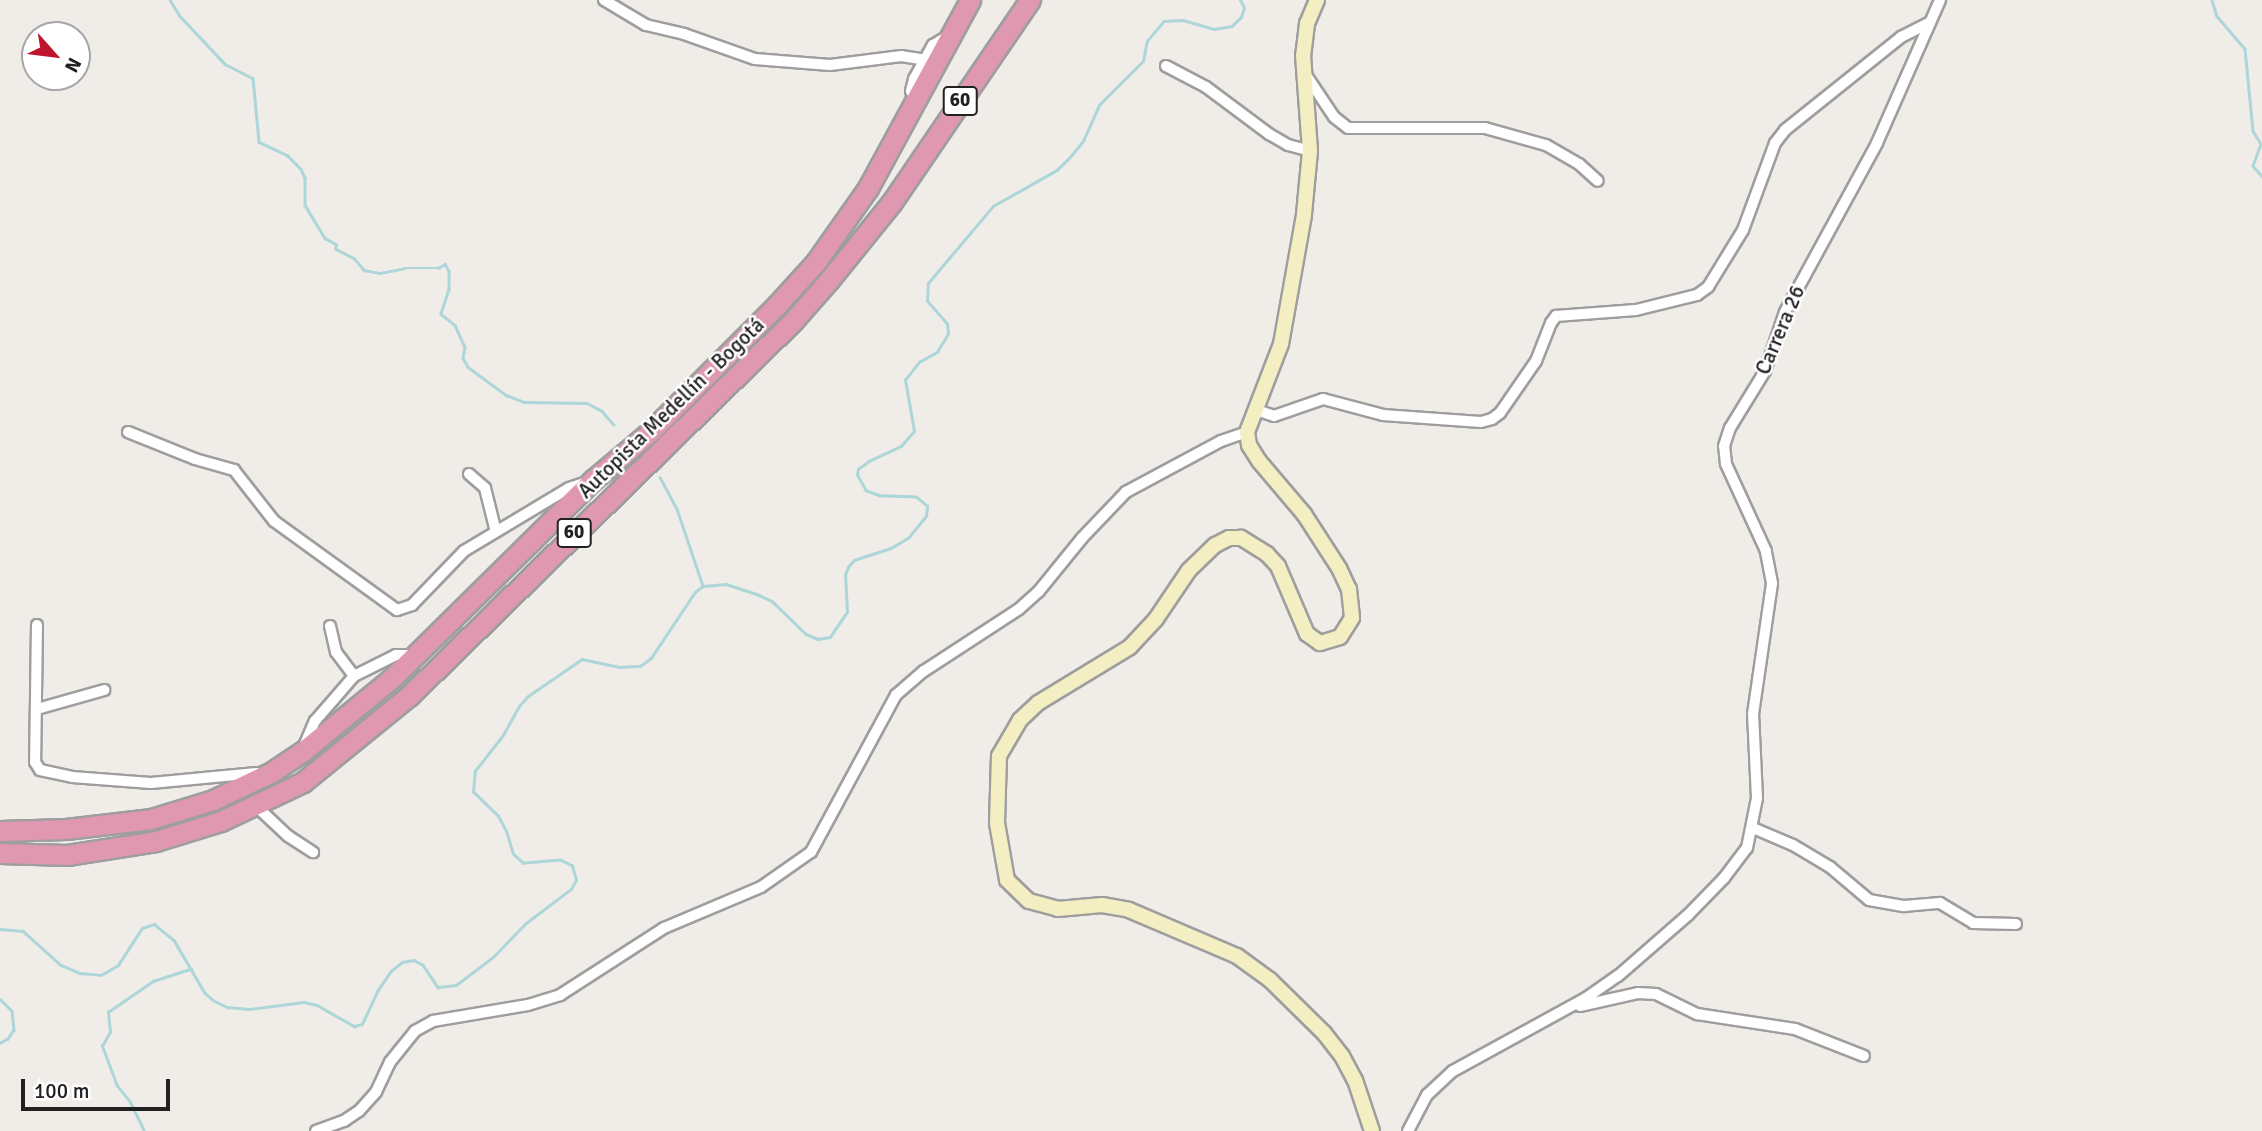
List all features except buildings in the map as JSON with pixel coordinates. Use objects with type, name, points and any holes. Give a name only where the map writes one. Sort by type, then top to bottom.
[{"type":"highway","name":"Autopista Medellín - Bogotá","points":[[0,831],[66,829],[151,819],[213,800],[272,772],[302,752],[391,679],[412,655],[593,480],[650,432],[777,305],[816,262],[868,188],[970,0]]},
{"type":"highway","name":"Autopista Medellín - Bogotá","points":[[0,853],[67,855],[156,841],[221,821],[303,782],[409,696],[793,321],[892,202],[1030,0]]},
{"type":"main road","points":[[1317,0],[1304,39],[1310,150],[1304,215],[1281,344],[1248,432],[1249,445],[1259,461],[1304,514],[1339,568],[1353,609],[1348,628],[1340,637],[1330,642],[1316,641],[1307,634],[1278,566],[1267,554],[1241,538],[1229,538],[1201,555],[1156,619],[1130,647],[1038,703],[1009,736],[999,756],[996,786],[1003,869],[1010,886],[1020,896],[1038,905],[1058,909],[1102,905],[1129,910],[1237,956],[1254,967],[1317,1026],[1342,1056],[1355,1080],[1372,1131]]},
{"type":"street","points":[[604,0],[646,25],[684,34],[755,60],[830,65],[890,57],[925,60]]},
{"type":"street","name":"Carrera 26","points":[[1410,1131],[1414,1117],[1427,1095],[1453,1071],[1618,975],[1688,915],[1724,878],[1748,848],[1757,798],[1753,714],[1772,583],[1766,551],[1726,464],[1724,446],[1730,428],[1765,371],[1785,312],[1877,143],[1940,0]]},
{"type":"street","points":[[1256,410],[1274,416],[1323,399],[1383,415],[1481,422],[1492,419],[1500,413],[1536,361],[1550,323],[1556,316],[1636,310],[1702,293],[1723,265],[1743,230],[1775,143],[1785,130],[1901,37],[1929,23]]},
{"type":"street","points":[[916,99],[911,85],[937,40],[951,35]]},
{"type":"street","points":[[1166,66],[1206,87],[1269,134],[1288,145],[1310,150]]},
{"type":"street","points":[[1304,72],[1334,117],[1348,128],[1485,128],[1556,150],[1579,164],[1598,181]]},
{"type":"street","points":[[128,432],[195,459],[234,470],[274,521],[397,610],[412,605],[464,551],[569,488],[593,480]]},
{"type":"street","points":[[316,1131],[344,1121],[359,1111],[376,1092],[390,1062],[415,1031],[445,1018],[528,1005],[560,995],[664,928],[761,887],[811,852],[896,695],[924,671],[1018,609],[1039,591],[1082,538],[1126,492],[1221,441],[1248,432]]},
{"type":"street","points":[[469,474],[485,488],[496,532]]},
{"type":"street","points":[[37,625],[34,762],[40,770],[72,777],[151,783],[272,772]]},
{"type":"street","points":[[330,626],[336,652],[354,676]]},
{"type":"street","points":[[302,752],[315,722],[354,676],[396,655],[412,655]]},
{"type":"street","points":[[37,709],[104,690]]},
{"type":"street","points":[[255,805],[288,836],[313,852]]},
{"type":"street","points":[[1753,828],[1768,833],[1821,862],[1869,900],[1904,906],[1940,903],[1973,923],[2016,924]]},
{"type":"street","points":[[1563,1009],[1638,993],[1656,994],[1697,1014],[1795,1029],[1864,1056]]},
{"type":"waterway","points":[[170,0],[180,16],[225,64],[253,78],[259,142],[287,155],[301,169],[305,178],[305,205],[325,238],[336,244],[336,249],[354,258],[364,270],[380,273],[405,268],[438,268],[445,264],[449,271],[449,289],[441,314],[455,325],[465,347],[463,358],[468,367],[506,395],[524,402],[587,403],[602,411],[614,425]]},
{"type":"waterway","points":[[0,929],[23,931],[61,965],[80,973],[101,975],[118,965],[142,928],[154,924],[174,940],[205,993],[213,1000],[227,1007],[249,1009],[304,1002],[317,1005],[354,1026],[362,1024],[378,990],[391,971],[402,962],[414,960],[423,965],[438,987],[456,985],[493,957],[526,923],[571,889],[576,880],[572,866],[560,860],[523,863],[513,854],[498,816],[473,792],[475,771],[503,735],[519,706],[528,696],[582,659],[619,667],[640,666],[651,658],[695,592],[703,586],[726,584],[759,595],[772,601],[806,634],[818,639],[830,637],[847,612],[845,575],[848,567],[854,560],[891,548],[909,537],[926,516],[927,506],[916,497],[880,496],[866,491],[857,475],[858,469],[901,446],[914,431],[905,380],[919,362],[937,352],[948,334],[947,324],[927,301],[928,283],[993,206],[1057,170],[1070,157],[1083,141],[1099,105],[1143,61],[1147,41],[1164,21],[1183,20],[1214,29],[1232,26],[1241,17],[1244,8],[1240,0]]},
{"type":"waterway","points":[[2212,0],[2217,16],[2245,49],[2253,131],[2261,144],[2253,166],[2262,176]]},
{"type":"waterway","points":[[660,477],[677,509],[703,586]]},
{"type":"waterway","points":[[144,1131],[130,1102],[117,1086],[102,1046],[110,1032],[108,1012],[153,981],[191,969]]},
{"type":"waterway","points":[[0,999],[12,1011],[14,1030],[8,1039],[0,1043]]}]
